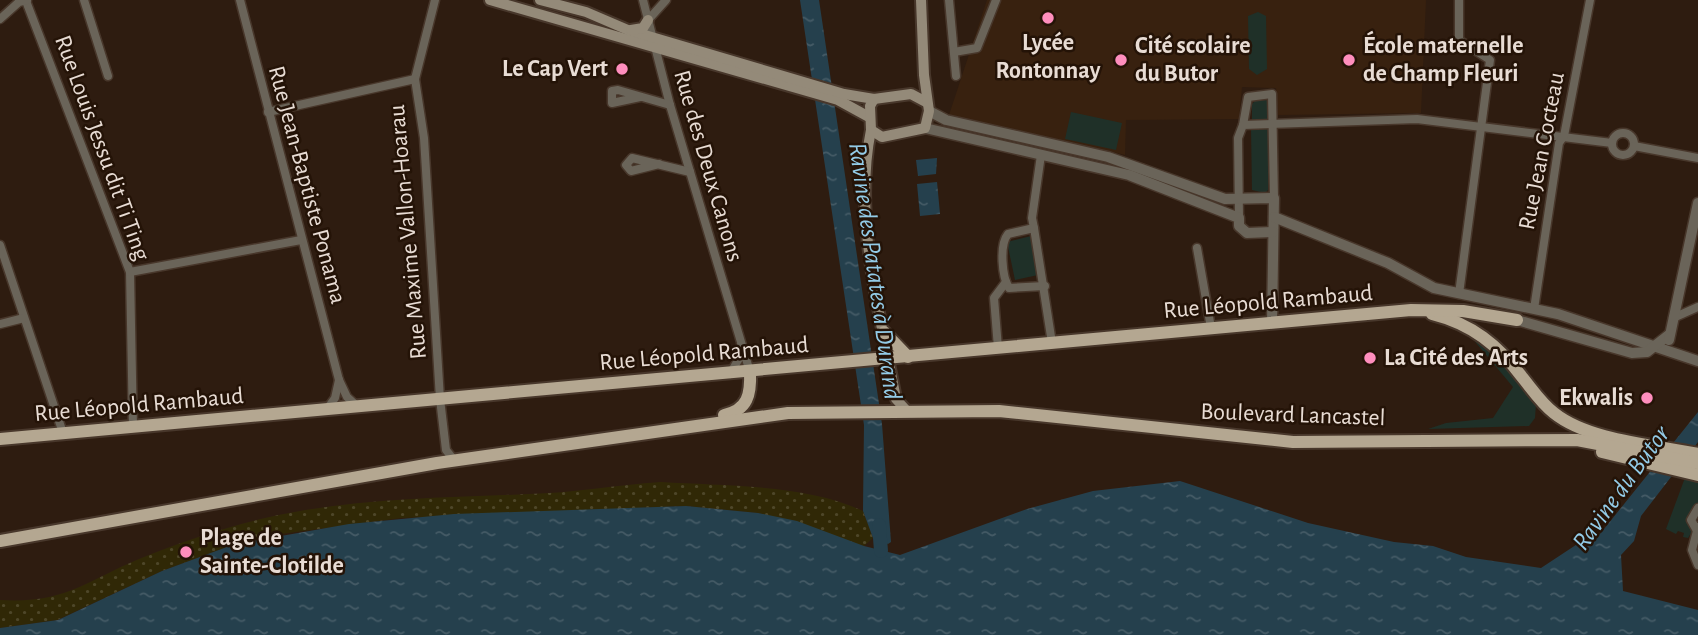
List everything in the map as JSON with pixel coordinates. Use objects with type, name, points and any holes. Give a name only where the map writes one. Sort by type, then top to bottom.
[{"type":"main road","points":[[490,0],[654,43],[837,96],[874,99],[911,94],[920,96],[928,106]]},
{"type":"main road","points":[[540,0],[586,12],[654,43]]},
{"type":"main road","points":[[869,152],[882,137],[925,128],[928,106],[921,0]]},
{"type":"main road","points":[[628,30],[643,28],[648,20]]},
{"type":"main road","points":[[911,94],[924,75]]},
{"type":"main road","points":[[837,96],[869,117]]},
{"type":"main road","points":[[874,99],[869,117],[871,130],[865,174],[867,219],[896,399],[906,410]]},
{"type":"main road","points":[[871,130],[882,137]]},
{"type":"main road","points":[[1411,310],[1463,311],[1517,320]]},
{"type":"main road","points":[[1411,310],[1453,320],[1484,336],[1506,355],[1541,401],[1570,424],[1698,474]]},
{"type":"main road","name":"Rue Léopold Rambaud","points":[[0,439],[1411,310]]},
{"type":"main road","points":[[884,332],[908,358]]},
{"type":"main road","points":[[0,541],[454,460],[697,424],[740,409],[750,393],[750,372]]},
{"type":"main road","name":"Boulevard Lancastel","points":[[697,424],[788,413],[999,411],[1281,441],[1512,438],[1624,447]]},
{"type":"main road","points":[[1624,447],[1697,457]]},
{"type":"street","name":"Rue Louis Jessu dit Ti Ting","points":[[0,19],[19,2],[27,0],[130,272],[133,428]]},
{"type":"street","points":[[84,0],[108,76]]},
{"type":"street","name":"Rue Jean-Baptiste Ponama","points":[[240,0],[339,380],[347,397],[357,406]]},
{"type":"street","name":"Rue Maxime Vallon-Hoarau","points":[[435,0],[415,79],[424,138],[440,399],[446,450],[454,460]]},
{"type":"street","name":"Rue des Deux Canons","points":[[643,0],[670,105],[750,372]]},
{"type":"street","points":[[648,20],[666,0]]},
{"type":"street","points":[[949,0],[956,76]]},
{"type":"street","points":[[954,52],[977,48],[985,36],[996,0]]},
{"type":"street","points":[[1459,0],[1459,40],[1490,60],[1459,294]]},
{"type":"street","name":"Rue Jean Cocteau","points":[[1534,309],[1559,144],[1564,136],[1590,0]]},
{"type":"street","points":[[268,112],[415,79]]},
{"type":"street","points":[[1271,250],[1265,238],[1242,231],[1238,200],[1238,138],[1248,97],[1272,94],[1272,323]]},
{"type":"street","points":[[640,97],[670,105]]},
{"type":"street","points":[[928,106],[946,120],[1108,157],[1225,199],[1274,198]]},
{"type":"street","points":[[1243,125],[1417,119],[1612,143]]},
{"type":"street","points":[[925,128],[1129,176],[1239,218]]},
{"type":"street","points":[[1624,133],[1632,137],[1634,146],[1629,153],[1621,154],[1616,152],[1612,143],[1616,135],[1624,133]]},
{"type":"street","points":[[1634,146],[1698,158]]},
{"type":"street","points":[[1041,155],[1032,218],[1052,343]]},
{"type":"street","points":[[659,164],[690,172]]},
{"type":"street","points":[[1668,352],[1698,203]]},
{"type":"street","name":"Rue Léopold Rambaud","points":[[1274,217],[1388,264],[1423,284],[1572,318],[1698,361]]},
{"type":"street","points":[[1034,228],[1005,237],[1006,282],[1009,288],[1016,290],[1045,286]]},
{"type":"street","points":[[1256,234],[1273,232]]},
{"type":"street","points":[[130,272],[301,240]]},
{"type":"street","points":[[0,245],[63,433]]},
{"type":"street","points":[[1197,248],[1211,328]]},
{"type":"street","points":[[998,348],[994,298],[1006,282]]},
{"type":"street","points":[[1673,318],[1698,307]]},
{"type":"street","points":[[0,324],[24,318]]},
{"type":"street","name":"Rue Léopold Rambaud","points":[[1517,320],[1632,353],[1647,352],[1656,347]]},
{"type":"street","points":[[1656,347],[1670,334]]},
{"type":"street","points":[[730,374],[741,355],[741,342]]},
{"type":"street","points":[[326,409],[335,398],[339,380]]},
{"type":"street","points":[[1698,508],[1691,520],[1697,528],[1692,550],[1698,565]]},
{"type":"shaded area","name":"Cité scolaire du Butor","points":[[987,0],[1426,0],[1421,113],[1278,115],[1276,88],[1242,87],[1239,119],[1126,120],[1125,155],[949,115]]},
{"type":"green space","points":[[1258,12],[1266,16],[1267,69],[1257,75],[1249,69],[1248,16]]},
{"type":"green space","points":[[1266,100],[1269,103],[1270,123],[1252,123],[1252,104]]},
{"type":"green space","points":[[1071,112],[1122,123],[1116,150],[1065,139]]},
{"type":"green space","points":[[1251,128],[1269,128],[1268,190],[1265,193],[1252,190]]},
{"type":"green space","points":[[1031,236],[1038,275],[1015,280],[1007,242]]},
{"type":"green space","points":[[1472,338],[1491,348],[1499,356],[1536,404],[1535,418],[1529,426],[1428,429],[1446,423],[1493,418],[1513,387]]},
{"type":"green space","points":[[1686,475],[1698,478],[1698,504],[1692,509],[1688,523],[1693,530],[1688,538],[1683,537],[1684,533],[1678,531],[1676,534],[1666,529]]},
{"type":"sand","name":"Plage de Sainte-Clotilde","points":[[661,482],[791,491],[841,502],[863,511],[873,538],[864,546],[758,513],[686,506],[401,518],[266,536],[235,544],[162,571],[57,620],[0,628],[0,600],[41,599],[58,595],[170,547],[265,518],[364,503],[545,493]]},
{"type":"water","name":"Ravine des Patates à Durand","points":[[800,0],[819,0],[882,424],[891,542],[888,544],[873,538],[863,511],[864,425]]},
{"type":"water","points":[[937,158],[936,174],[918,176],[916,160]]},
{"type":"water","points":[[937,182],[940,214],[920,216],[917,184]]},
{"type":"water","points":[[1698,412],[1698,442],[1641,516],[1634,541],[1621,555],[1623,591],[1698,610],[1698,635],[0,635],[0,628],[58,620],[162,571],[235,544],[349,524],[454,514],[686,506],[758,513],[797,521],[864,546],[900,555],[1027,509],[1093,491],[1180,481],[1308,523],[1394,542],[1433,546],[1466,557],[1541,568],[1585,539],[1600,534]]},
{"type":"waterway","name":"Ravine des Patates à Durand","points":[[879,525],[881,551]]},
{"type":"place","name":"Lycée Rontonnay","points":[[1048,18]]},
{"type":"place","name":"Cité scolaire du Butor","points":[[1121,60]]},
{"type":"place","name":"École maternelle de Champ Fleuri","points":[[1349,60]]},
{"type":"place","name":"Le Cap Vert","points":[[622,69]]},
{"type":"place","name":"La Cité des Arts","points":[[1370,358]]},
{"type":"place","name":"Ekwalis","points":[[1647,398]]},
{"type":"place","name":"Plage de Sainte-Clotilde","points":[[186,552]]},
{"type":"water label","name":"Ravine du Butor","points":[[1621,488]]}]
